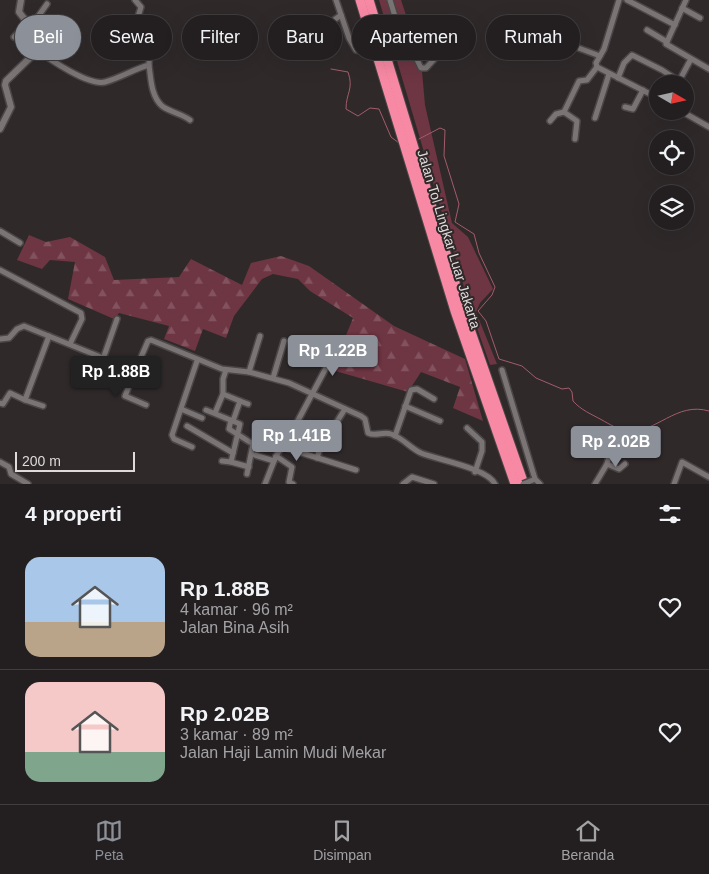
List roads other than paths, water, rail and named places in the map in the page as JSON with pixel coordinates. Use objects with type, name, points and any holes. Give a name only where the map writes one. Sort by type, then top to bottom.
[{"type":"highway","name":"Jalan Tol Lingkar Luar Jakarta","points":[[360,0],[455,311],[515,484]]},
{"type":"highway","name":"Jalan Tol Lingkar Luar Jakarta","points":[[369,0],[463,309],[523,484]]},
{"type":"street","points":[[21,0],[19,12],[22,15]]},
{"type":"street","points":[[135,0],[141,7],[137,16],[139,25],[150,39],[149,65],[152,88],[157,99],[163,106],[190,120]]},
{"type":"street","points":[[336,0],[341,15]]},
{"type":"street","points":[[390,0],[394,15]]},
{"type":"street","points":[[564,112],[579,81],[587,80],[597,67],[596,62],[604,49],[620,0]]},
{"type":"street","points":[[667,42],[686,0]]},
{"type":"street","points":[[631,1],[675,25]]},
{"type":"street","points":[[37,15],[47,4]]},
{"type":"street","points":[[682,8],[700,18]]},
{"type":"street","points":[[342,17],[352,41]]},
{"type":"street","points":[[648,30],[667,42],[668,47],[709,69]]},
{"type":"street","points":[[580,48],[600,56]]},
{"type":"street","points":[[618,78],[624,63],[632,55],[668,75]]},
{"type":"street","points":[[0,129],[11,107],[2,84],[28,60]]},
{"type":"street","points":[[51,60],[59,66],[100,82],[124,76],[149,65]]},
{"type":"street","points":[[417,60],[421,68],[426,68],[433,60]]},
{"type":"street","points":[[683,75],[691,60]]},
{"type":"street","points":[[597,67],[649,93]]},
{"type":"street","points":[[595,118],[609,74]]},
{"type":"street","points":[[625,107],[633,109],[643,90]]},
{"type":"street","points":[[550,121],[556,114],[564,112]]},
{"type":"street","points":[[564,112],[576,121],[575,139]]},
{"type":"street","points":[[694,118],[709,127]]},
{"type":"street","points":[[0,231],[20,243]]},
{"type":"street","points":[[0,270],[81,313],[82,319],[70,344]]},
{"type":"street","points":[[99,378],[117,319]]},
{"type":"street","points":[[0,339],[9,338],[21,326],[135,371]]},
{"type":"street","points":[[25,400],[50,336]]},
{"type":"street","points":[[250,372],[260,336]]},
{"type":"street","points":[[146,405],[125,396],[148,341],[151,340],[226,370],[250,372],[273,378],[313,393],[364,418],[368,433],[371,435],[386,433],[395,436],[420,452],[450,460],[486,475],[496,484]]},
{"type":"street","points":[[273,378],[284,341]]},
{"type":"street","points":[[265,484],[275,459],[335,351]]},
{"type":"street","points":[[192,447],[174,439],[172,435],[197,360]]},
{"type":"street","points":[[118,387],[123,367]]},
{"type":"street","points":[[215,413],[223,394],[223,379],[226,370]]},
{"type":"street","points":[[502,370],[534,480],[540,484]]},
{"type":"street","points":[[395,436],[404,406],[413,389],[434,399]]},
{"type":"street","points":[[0,403],[2,404],[10,393],[42,406]]},
{"type":"street","points":[[223,394],[248,404]]},
{"type":"street","points":[[240,401],[228,428],[253,442],[247,474]]},
{"type":"street","points":[[404,406],[440,420]]},
{"type":"street","points":[[182,408],[202,418]]},
{"type":"street","points":[[317,458],[324,435],[331,431],[345,409]]},
{"type":"street","points":[[206,410],[240,425],[231,462]]},
{"type":"street","points":[[187,426],[233,452]]},
{"type":"street","points":[[467,428],[482,442],[482,451],[475,472]]},
{"type":"street","points":[[595,484],[607,464],[612,444]]},
{"type":"street","points":[[283,447],[356,470]]},
{"type":"street","points":[[255,455],[275,459],[292,467],[289,482],[293,484]]},
{"type":"street","points":[[222,461],[248,467]]},
{"type":"street","points":[[0,462],[9,467],[11,474],[25,483]]},
{"type":"street","points":[[674,484],[680,464],[684,462],[709,477]]},
{"type":"street","points":[[607,464],[619,469],[625,464]]},
{"type":"street","points":[[403,484],[412,477],[434,484]]},
{"type":"street","points":[[523,484],[534,480]]},
{"type":"waterway","points":[[331,69],[348,72],[350,87],[346,109],[358,116],[370,108],[379,109],[391,137],[399,143]]},
{"type":"waterway","points":[[419,139],[440,128],[445,130],[444,156],[459,204],[455,222],[474,234],[479,253],[495,287],[492,295],[478,311],[486,321],[499,359],[522,366],[536,378],[562,389],[569,388],[572,392],[573,401],[579,407],[611,425],[627,431],[647,428],[686,410],[709,411]]}]
